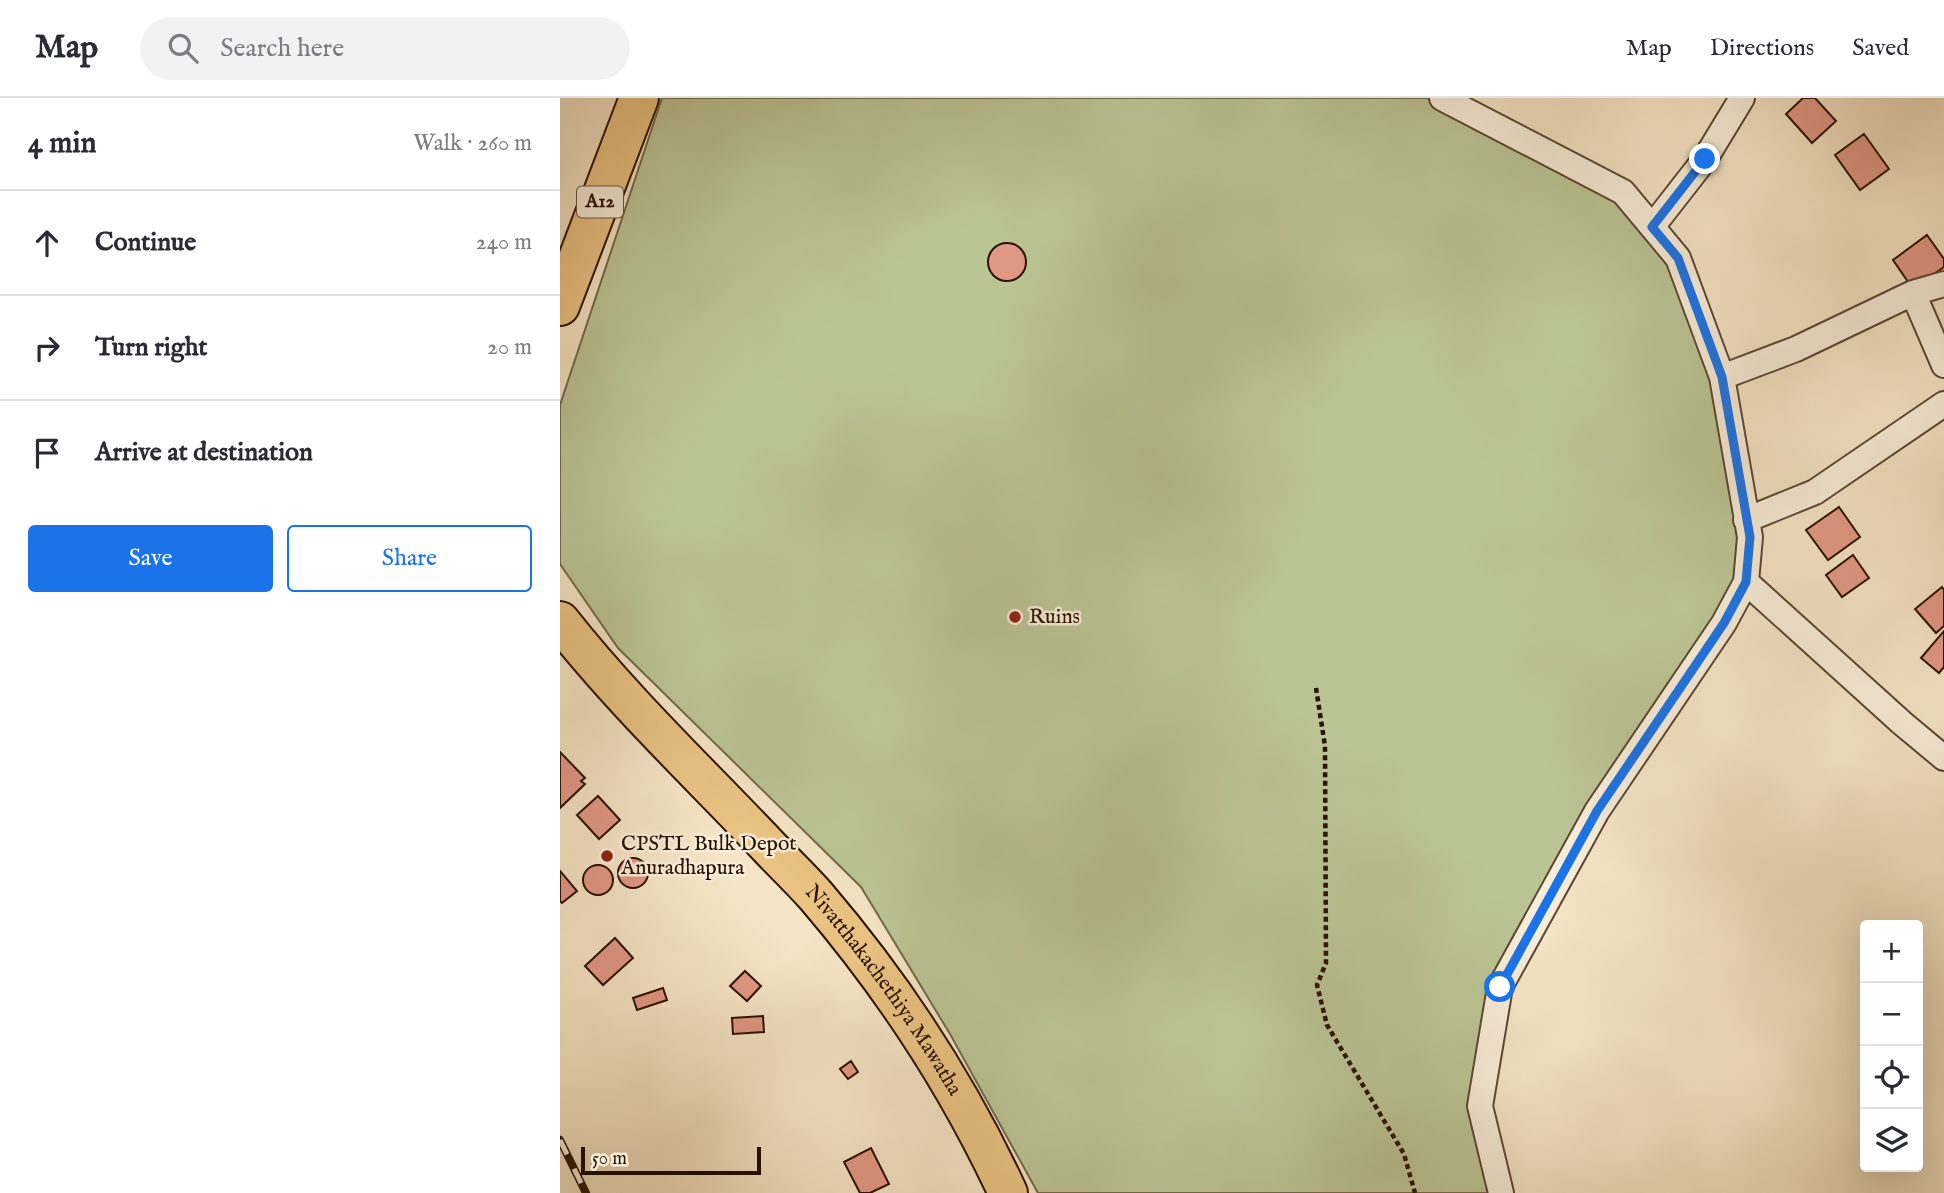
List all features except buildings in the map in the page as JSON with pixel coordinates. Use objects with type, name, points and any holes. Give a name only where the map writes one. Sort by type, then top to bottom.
[{"type":"highway","name":"A12","points":[[560,306],[639,98]]},
{"type":"highway","name":"Nivatthakachethiya Mawatha","points":[[560,621],[628,702],[815,895],[877,972],[923,1037],[959,1097],[1008,1193]]},
{"type":"street","points":[[1442,98],[1623,192],[1678,258],[1722,377],[1750,537],[1746,582],[1724,623],[1597,811],[1500,987],[1480,1105],[1501,1193]]},
{"type":"street","points":[[1652,227],[1705,159],[1742,98]]},
{"type":"street","points":[[1722,377],[1796,349],[1913,293],[1944,284]]},
{"type":"street","points":[[1913,293],[1944,365]]},
{"type":"street","points":[[1746,520],[1815,492],[1944,404]]},
{"type":"street","points":[[1746,582],[1944,758]]},
{"type":"path","points":[[1316,688],[1325,746],[1326,949],[1326,963],[1317,985],[1327,1025],[1404,1154],[1415,1193]]},
{"type":"green space","points":[[662,98],[1442,98],[1623,192],[1678,258],[1722,377],[1746,582],[1500,987],[1480,1106],[1501,1193],[1038,1193],[950,1034],[861,887],[618,648],[560,564],[560,405]]},
{"type":"railway","points":[[560,1140],[586,1193]]},
{"type":"place","name":"Ruins","points":[[1015,617]]},
{"type":"place","name":"CPSTL Bulk Depot Anuradhapura","points":[[607,856]]},
{"type":"route","points":[[1500,987],[1597,811],[1724,623],[1746,582],[1750,537],[1722,377],[1678,258],[1652,227],[1705,159]]}]
